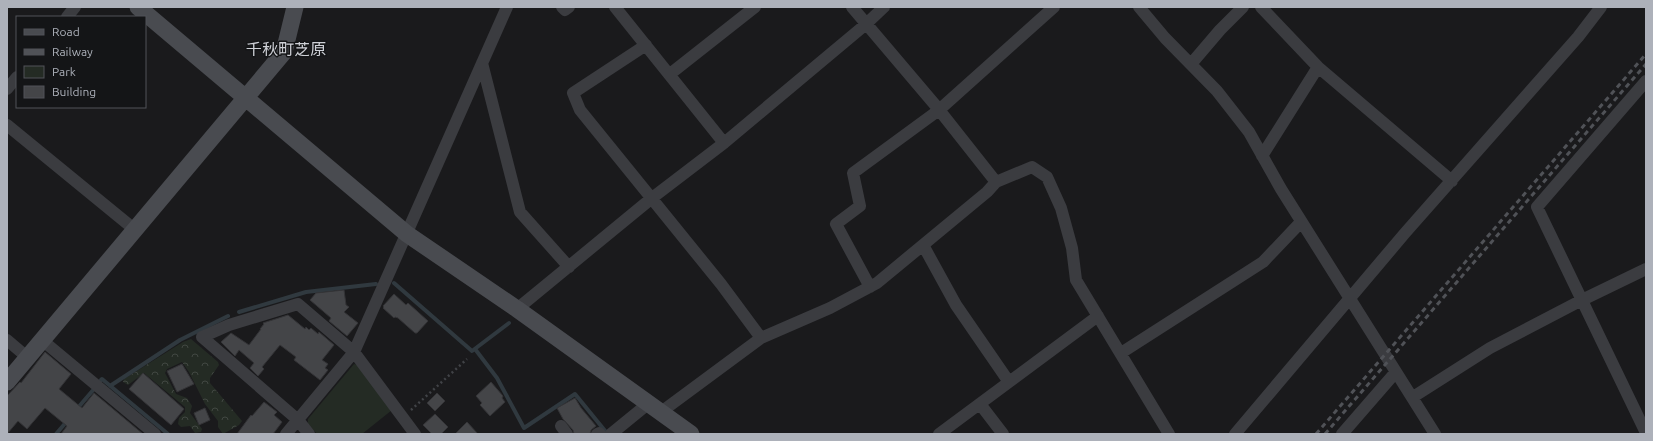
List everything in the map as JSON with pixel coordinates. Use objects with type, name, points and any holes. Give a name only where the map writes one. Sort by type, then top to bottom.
[{"type":"street","points":[[68,16],[75,7]]},
{"type":"street","points":[[138,7],[408,234],[517,309],[691,434]]},
{"type":"street","points":[[7,382],[244,97],[284,52],[295,7]]},
{"type":"street","points":[[286,434],[354,352],[408,234],[507,7]]},
{"type":"street","points":[[562,7],[565,10],[569,7]]},
{"type":"street","points":[[615,7],[724,143]]},
{"type":"street","points":[[670,74],[754,7]]},
{"type":"street","points":[[852,7],[939,110],[996,182]]},
{"type":"street","points":[[517,309],[652,198],[724,143],[884,7]]},
{"type":"street","points":[[870,287],[836,224],[860,206],[852,173],[939,110],[1054,7]]},
{"type":"street","points":[[1139,7],[1165,38],[1217,91],[1249,132],[1301,222],[1395,373],[1413,396],[1435,434]]},
{"type":"street","points":[[1191,64],[1220,30],[1243,7]]},
{"type":"street","points":[[1261,7],[1318,66],[1452,181]]},
{"type":"street","points":[[1235,434],[1349,298],[1578,37],[1601,7]]},
{"type":"street","points":[[646,45],[573,93],[580,110],[721,284],[761,338]]},
{"type":"street","points":[[482,63],[520,212],[569,267]]},
{"type":"street","points":[[1262,156],[1318,66]]},
{"type":"street","points":[[7,90],[16,78]]},
{"type":"street","points":[[1646,81],[1537,207],[1582,300],[1642,415],[1646,433]]},
{"type":"street","points":[[7,125],[134,229]]},
{"type":"street","points":[[611,434],[655,408],[761,338],[830,308],[877,283],[987,192],[996,182],[1032,167],[1047,177],[1061,208],[1070,241],[1076,280],[1169,434]]},
{"type":"street","points":[[1121,353],[1263,262],[1301,222]]},
{"type":"street","points":[[923,245],[956,305],[1009,382]]},
{"type":"street","points":[[1413,396],[1490,348],[1582,300],[1646,269]]},
{"type":"street","points":[[309,434],[298,420],[202,337],[228,325],[298,304],[354,352],[415,434]]},
{"type":"street","points":[[939,434],[1098,316]]},
{"type":"street","points":[[7,340],[27,357]]},
{"type":"street","points":[[42,340],[155,434]]},
{"type":"street","points":[[1342,434],[1395,373]]},
{"type":"street","points":[[980,404],[1003,434]]},
{"type":"path","points":[[403,418],[467,359]]},
{"type":"green space","points":[[191,339],[218,362],[219,365],[210,378],[210,383],[242,421],[239,425],[223,434],[218,427],[218,421],[205,404],[189,372],[182,362],[167,369],[165,373],[176,394],[187,398],[192,406],[190,413],[202,429],[201,432],[195,433],[190,426],[181,427],[178,424],[179,418],[185,412],[185,407],[144,373],[128,385],[123,382],[124,379],[183,342]]},
{"type":"green space","points":[[354,364],[359,365],[392,410],[362,434],[317,434],[308,424],[308,419]]},
{"type":"building","points":[[344,290],[346,305],[349,307],[344,312],[358,323],[347,336],[329,321],[331,318],[310,300],[316,293]]},
{"type":"building","points":[[394,294],[406,305],[408,303],[428,321],[417,333],[415,333],[398,318],[394,318],[383,308],[383,306]]},
{"type":"building","points":[[288,315],[305,329],[306,327],[309,330],[311,328],[318,334],[319,332],[334,345],[322,360],[328,364],[325,368],[328,370],[320,380],[294,360],[296,357],[280,345],[262,367],[264,369],[258,376],[250,368],[254,363],[239,350],[235,356],[221,342],[231,333],[249,345],[261,329],[264,324],[263,323]]},
{"type":"building","points":[[45,352],[71,374],[59,389],[82,408],[94,393],[143,434],[61,434],[67,426],[45,408],[27,429],[18,421],[7,434],[7,396],[20,382],[21,383]]},
{"type":"building","points":[[182,364],[194,384],[177,392],[167,371]]},
{"type":"building","points":[[143,373],[184,409],[171,425],[129,389]]},
{"type":"building","points":[[491,382],[503,396],[502,398],[505,402],[490,416],[480,405],[482,403],[476,396]]},
{"type":"building","points":[[437,393],[445,401],[435,411],[427,403]]},
{"type":"building","points":[[575,398],[596,426],[591,430],[590,434],[574,434],[573,430],[563,419],[557,408]]},
{"type":"building","points":[[264,402],[277,412],[274,415],[282,422],[273,434],[237,434],[251,415],[252,416]]},
{"type":"building","points":[[205,408],[210,420],[199,425],[194,413]]},
{"type":"building","points":[[435,414],[448,427],[441,434],[432,434],[423,425]]},
{"type":"building","points":[[467,422],[478,434],[455,434]]},
{"type":"waterway","points":[[394,283],[472,351],[509,323]]},
{"type":"waterway","points":[[239,312],[306,292],[376,284]]},
{"type":"waterway","points":[[110,386],[180,340],[228,316]]},
{"type":"waterway","points":[[475,349],[497,378],[524,428],[575,394],[606,432]]},
{"type":"waterway","points":[[101,380],[102,379],[168,434]]},
{"type":"waterway","points":[[76,410],[94,389]]},
{"type":"waterway","points":[[56,434],[68,420]]},
{"type":"railway","points":[[1316,434],[1646,54]]},
{"type":"railway","points":[[1325,434],[1646,64]]},
{"type":"district","name":"千秋町芝原","points":[[286,49]]}]
